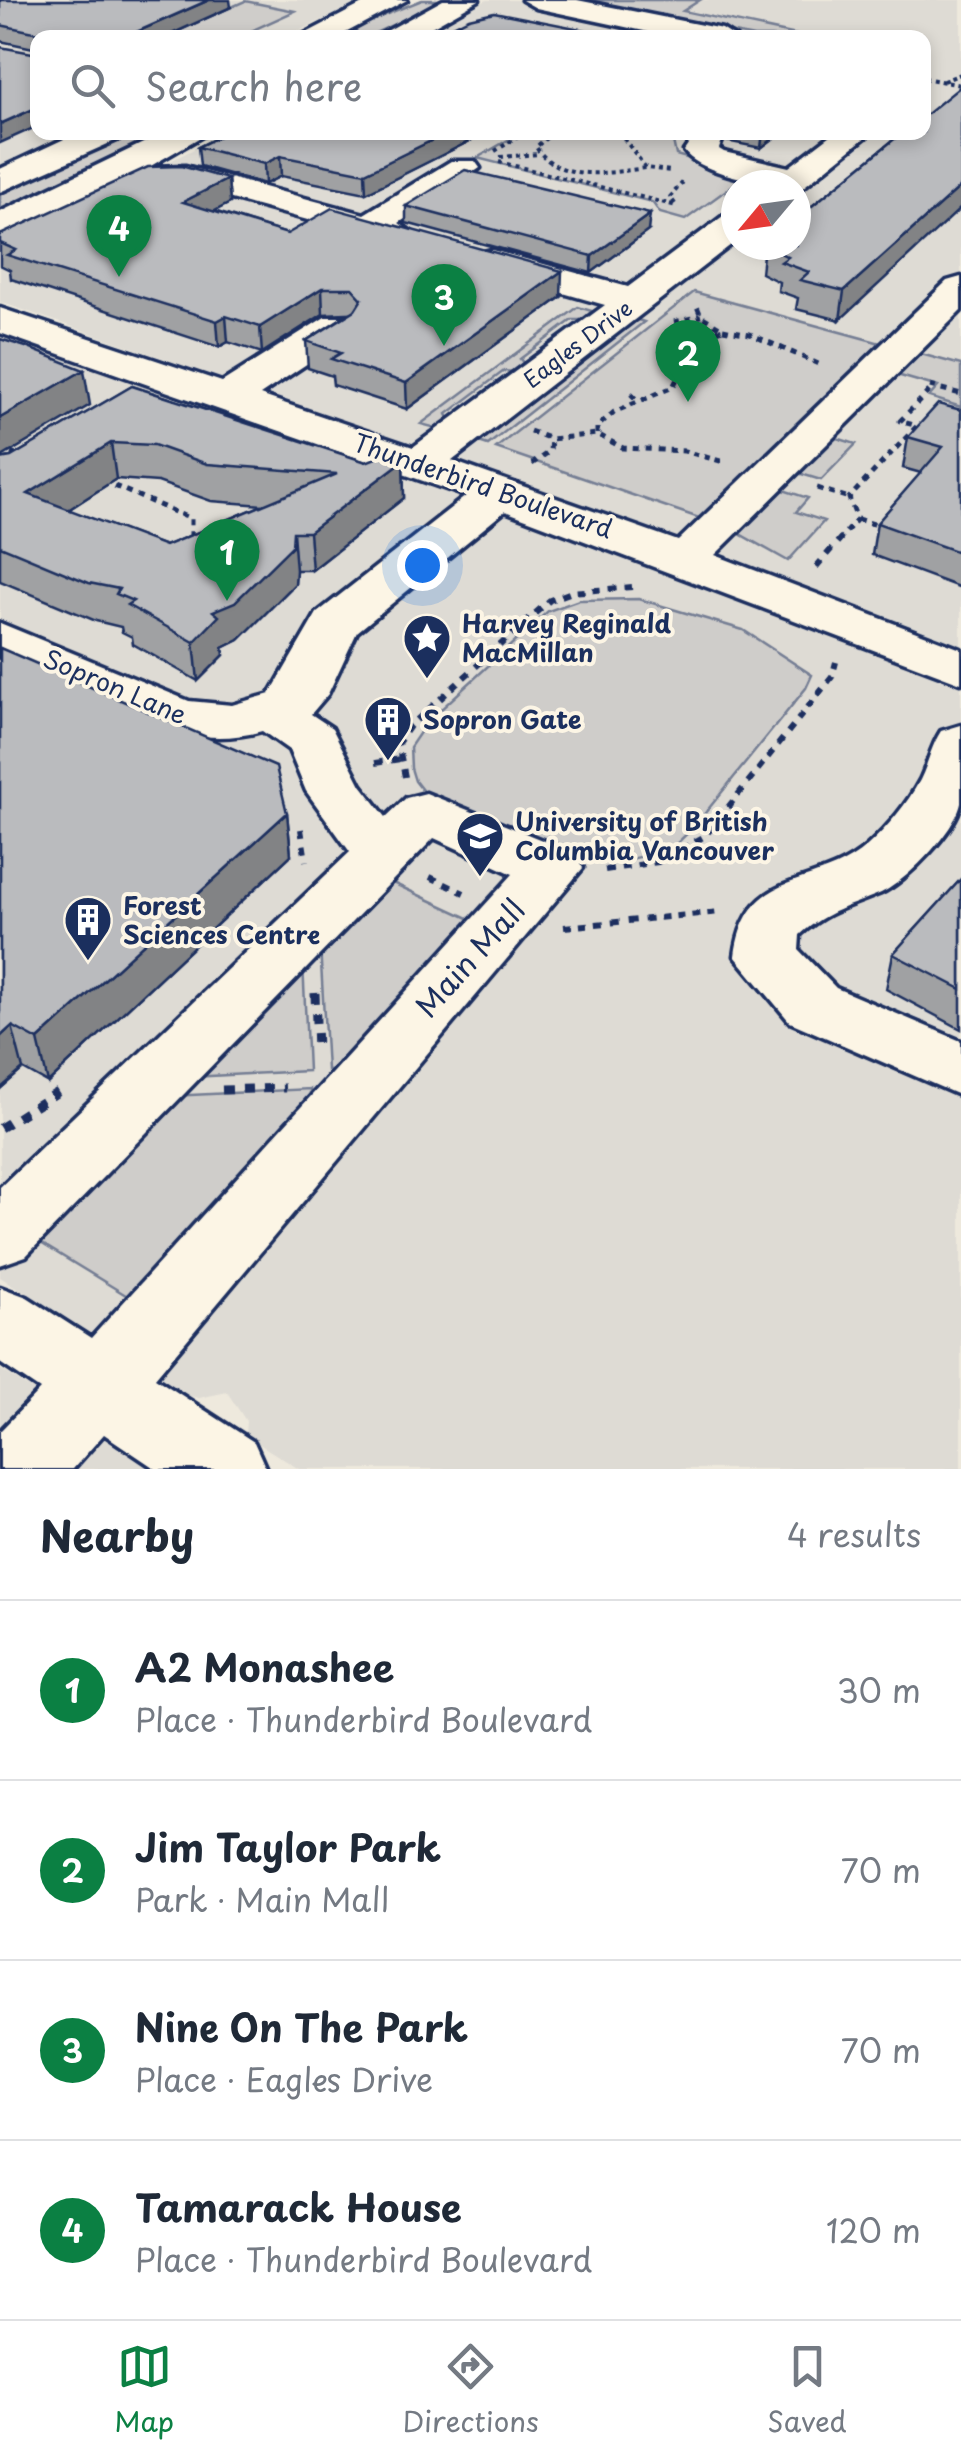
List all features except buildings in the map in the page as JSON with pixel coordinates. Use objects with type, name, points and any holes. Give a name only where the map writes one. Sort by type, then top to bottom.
[{"type":"street","points":[[328,30],[393,0]]},
{"type":"street","points":[[404,30],[465,0]]},
{"type":"street","points":[[536,0],[683,30]]},
{"type":"street","points":[[0,182],[89,140]]},
{"type":"street","points":[[708,140],[700,151],[712,159],[750,170]]},
{"type":"street","points":[[807,170],[846,140]]},
{"type":"street","points":[[0,226],[101,178],[182,151],[369,226],[426,242]]},
{"type":"street","points":[[369,226],[464,168]]},
{"type":"street","name":"Eagles Drive","points":[[420,464],[721,235]]},
{"type":"street","points":[[463,253],[634,301]]},
{"type":"street","points":[[700,544],[961,289]]},
{"type":"street","name":"Thunderbird Boulevard","points":[[0,320],[420,464],[516,478],[961,667]]},
{"type":"street","points":[[227,398],[339,324]]},
{"type":"street","points":[[116,410],[171,379]]},
{"type":"street","points":[[254,718],[301,694],[335,624],[516,478]]},
{"type":"street","name":"Sopron Lane","points":[[0,638],[179,717],[254,718]]},
{"type":"street","points":[[254,718],[312,740],[335,792],[383,855]]},
{"type":"street","points":[[961,743],[948,781],[917,828],[886,862],[863,878],[801,899],[770,927],[767,956],[812,1005],[961,1070]]},
{"type":"street","points":[[0,1234],[426,812],[532,891]]},
{"type":"street","name":"Main Mall","points":[[18,1469],[98,1384],[532,891]]},
{"type":"street","points":[[0,1321],[225,1469]]},
{"type":"path","points":[[942,81],[961,74]]},
{"type":"path","points":[[931,79],[961,84]]},
{"type":"path","points":[[539,154],[536,146],[543,140]]},
{"type":"path","points":[[626,140],[646,168]]},
{"type":"path","points":[[677,206],[670,197],[672,190],[685,182],[671,171],[571,170],[539,154],[484,158],[688,212]]},
{"type":"path","points":[[628,180],[631,171]]},
{"type":"path","points":[[691,301],[702,309],[702,316],[723,330]]},
{"type":"path","points":[[596,434],[606,416],[673,387],[686,370],[695,342],[723,330],[750,332],[796,358],[866,378]]},
{"type":"path","points":[[893,530],[858,519],[849,498],[916,426],[900,421],[933,387]]},
{"type":"path","points":[[632,394],[639,402]]},
{"type":"path","points":[[515,427],[550,440],[596,434],[623,448],[684,450],[737,467]]},
{"type":"path","points":[[516,478],[546,455],[550,440]]},
{"type":"path","points":[[899,444],[909,447]]},
{"type":"path","points":[[0,449],[16,455]]},
{"type":"path","points":[[88,475],[190,519],[191,549]]},
{"type":"path","points":[[806,577],[858,519]]},
{"type":"path","points":[[398,743],[424,712],[550,600],[572,592],[648,586]]},
{"type":"path","points":[[383,855],[532,891],[683,854],[705,836],[770,756],[832,677],[836,662]]},
{"type":"path","points":[[532,891],[538,926],[572,928],[738,910]]},
{"type":"shaded area","points":[[0,0],[367,0],[301,30],[30,30],[30,140],[62,140],[0,168]]},
{"type":"shaded area","points":[[422,0],[446,0],[382,30],[347,30]]},
{"type":"shaded area","name":"University of British Columbia Vancouver","points":[[487,0],[961,0],[961,1469],[299,1469],[245,1435],[246,1421],[227,1392],[199,1398],[186,1395],[0,1277],[0,336],[419,478],[376,432],[0,302],[0,246],[212,140],[931,140],[931,30],[431,30]]},
{"type":"shaded area","points":[[565,0],[700,0],[683,11],[773,30],[718,30]]},
{"type":"shaded area","points":[[245,1],[295,11],[253,30],[179,30]]},
{"type":"shaded area","points":[[110,140],[156,140],[0,215],[0,191]]},
{"type":"shaded area","points":[[508,140],[669,140],[676,155],[729,170],[721,170],[721,194],[685,220],[660,213],[652,202],[477,158]]},
{"type":"shaded area","points":[[694,292],[961,365],[961,407],[929,397],[938,387],[859,364],[699,518],[496,448]]},
{"type":"shaded area","points":[[578,307],[592,311],[582,320],[572,320],[520,359],[525,365],[514,372],[504,371],[447,414],[450,420],[436,428],[421,424]]},
{"type":"shaded area","points":[[635,319],[644,322],[488,445],[473,440],[495,430],[552,386],[547,382],[554,374],[566,375],[618,334],[614,330]]},
{"type":"shaded area","points":[[824,434],[856,444],[821,480],[788,470]]},
{"type":"shaded area","points":[[777,488],[808,498],[796,512],[824,521],[788,561],[731,529]]},
{"type":"shaded area","points":[[639,599],[743,630],[812,675],[806,688],[693,828],[670,850],[617,862],[571,860],[436,808],[415,781],[411,768],[410,747],[427,722],[548,611],[579,600]]},
{"type":"shaded area","points":[[384,879],[477,922],[343,1069],[327,1070],[320,945]]},
{"type":"shaded area","points":[[303,962],[308,1071],[190,1077]]},
{"type":"shaded area","points":[[310,1089],[310,1106],[134,1300],[31,1237],[170,1096]]},
{"type":"shaded area","points":[[0,1369],[70,1414],[152,1469],[0,1469]]},
{"type":"place","name":"Tamarack House","points":[[119,277]]},
{"type":"place","name":"Nine On The Park","points":[[444,346]]},
{"type":"place","name":"Jim Taylor Park","points":[[688,402]]},
{"type":"place","name":"A2 Monashee","points":[[227,601]]},
{"type":"place","name":"Harvey Reginald MacMillan","points":[[427,680]]},
{"type":"place","name":"Sopron Gate","points":[[388,762]]},
{"type":"place","name":"University of British Columbia Vancouver","points":[[480,878]]},
{"type":"place","name":"Forest Sciences Centre","points":[[88,962]]}]
